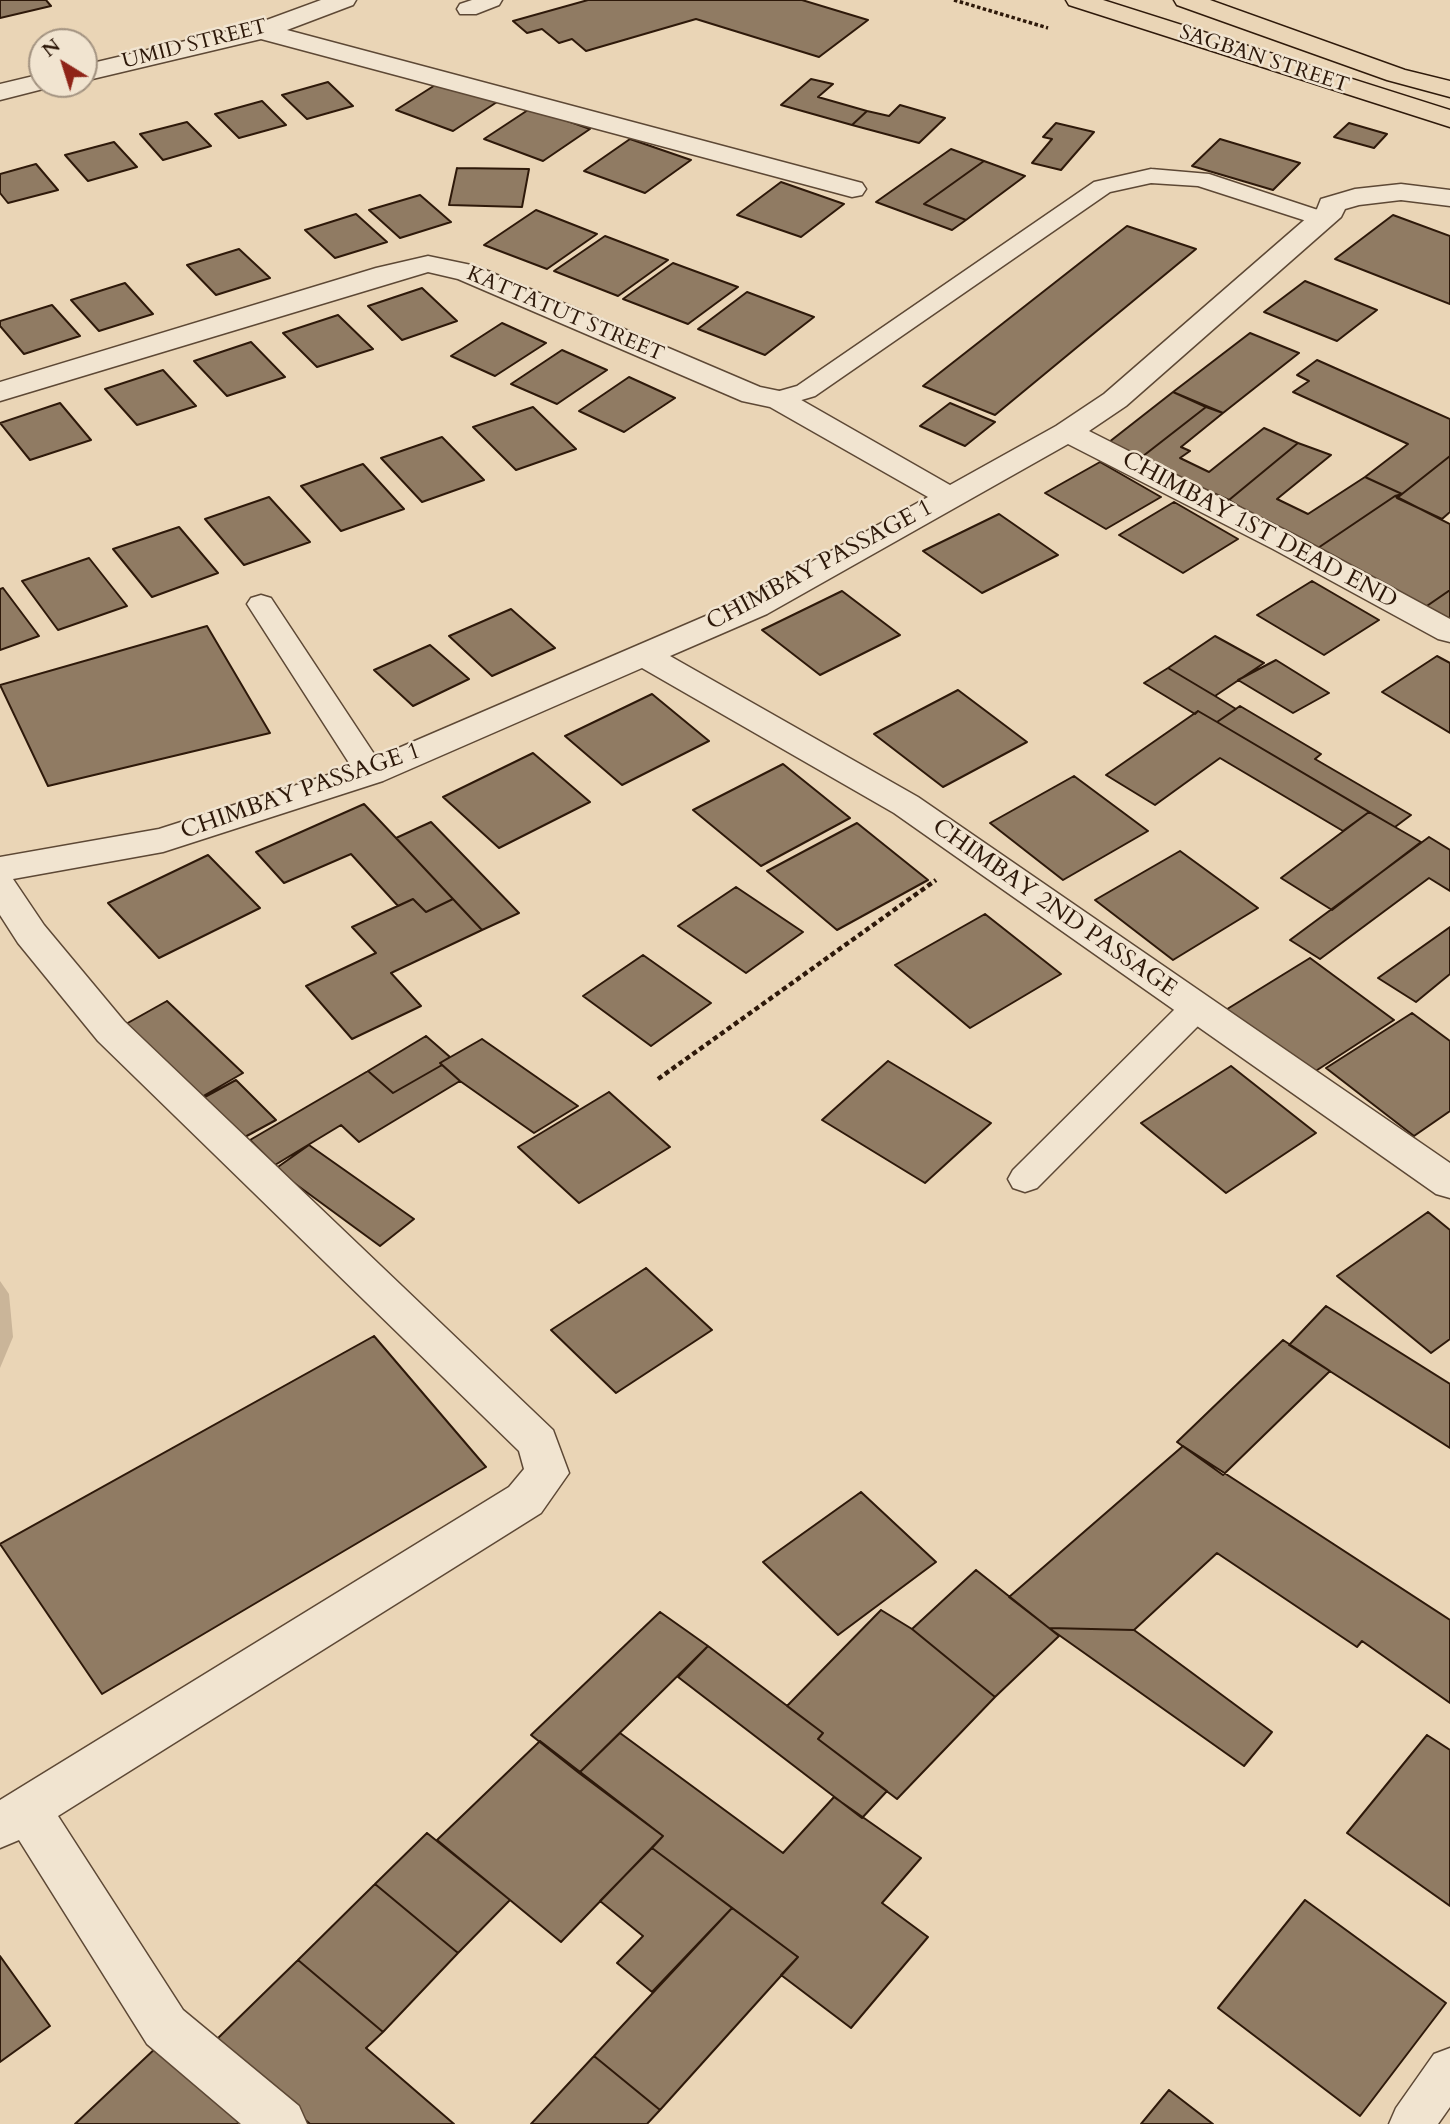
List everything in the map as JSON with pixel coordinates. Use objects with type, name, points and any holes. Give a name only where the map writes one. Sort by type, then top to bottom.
[{"type":"main road","name":"SAGBAN STREET","points":[[1078,0],[1450,119]]},
{"type":"main road","name":"SAGBAN STREET","points":[[1186,0],[1396,75],[1450,89]]},
{"type":"street","name":"UMID STREET","points":[[98,70],[261,31],[344,0]]},
{"type":"street","points":[[261,31],[852,189]]},
{"type":"street","points":[[0,92],[28,85]]},
{"type":"street","name":"CHIMBAY PASSAGE 1","points":[[0,869],[163,840],[371,773],[755,607],[948,496],[1067,432],[1115,400],[1331,211],[1331,205],[1355,197],[1401,192],[1450,198]]},
{"type":"street","name":"KATTATUT STREET","points":[[0,392],[386,274],[428,264],[466,272],[753,395],[778,399],[948,496]]},
{"type":"street","name":"CHIMBAY 1ST DEAD END","points":[[1067,432],[1284,542],[1450,632]]},
{"type":"street","name":"CHIMBAY 2ND PASSAGE","points":[[644,655],[906,805],[1450,1183]]},
{"type":"street","points":[[0,887],[31,934],[111,1031],[538,1442],[547,1473],[525,1500],[14,1818],[165,2027],[281,2124]]},
{"type":"lane","points":[[468,9],[491,0]]},
{"type":"lane","points":[[778,399],[806,391],[1102,187],[1152,176],[1201,179],[1322,219]]},
{"type":"lane","points":[[261,604],[371,773]]},
{"type":"lane","points":[[1025,1179],[1196,1009]]},
{"type":"lane","points":[[1412,2124],[1450,2069]]},
{"type":"path","points":[[658,1079],[974,853]]},
{"type":"shaded area","points":[[0,1281],[9,1294],[13,1337],[0,1368]]},
{"type":"building","points":[[0,0],[46,0],[51,6],[0,18]]},
{"type":"building","points":[[588,0],[802,0],[868,20],[819,57],[696,19],[586,51],[572,39],[559,43],[542,29],[527,33],[513,21]]},
{"type":"building","points":[[811,79],[833,84],[818,97],[867,111],[852,125],[781,105]]},
{"type":"building","points":[[443,80],[500,100],[453,131],[396,110]]},
{"type":"building","points":[[328,82],[353,106],[307,119],[282,95]]},
{"type":"building","points":[[262,101],[286,125],[239,138],[215,114]]},
{"type":"building","points":[[900,105],[945,118],[919,143],[852,125],[867,111],[889,116]]},
{"type":"building","points":[[531,108],[590,129],[543,161],[484,139]]},
{"type":"building","points":[[187,122],[211,146],[163,160],[140,134]]},
{"type":"building","points":[[1056,123],[1094,132],[1061,170],[1032,163],[1052,139],[1043,137]]},
{"type":"building","points":[[1349,123],[1387,134],[1374,148],[1334,137]]},
{"type":"building","points":[[630,139],[691,160],[645,193],[584,171]]},
{"type":"building","points":[[1220,139],[1300,163],[1273,190],[1192,166]]},
{"type":"building","points":[[114,142],[137,167],[88,181],[65,155]]},
{"type":"building","points":[[951,149],[984,161],[924,204],[966,220],[952,230],[876,202]]},
{"type":"building","points":[[984,161],[1025,176],[966,220],[924,204]]},
{"type":"building","points":[[36,164],[58,190],[8,203],[0,193],[0,174]]},
{"type":"building","points":[[457,168],[529,169],[522,207],[449,205]]},
{"type":"building","points":[[781,182],[844,204],[801,237],[737,215]]},
{"type":"building","points":[[420,195],[451,222],[400,238],[369,210]]},
{"type":"building","points":[[536,210],[597,234],[547,269],[484,245]]},
{"type":"building","points":[[356,214],[387,242],[335,258],[305,230]]},
{"type":"building","points":[[1393,215],[1450,236],[1450,304],[1335,259]]},
{"type":"building","points":[[1127,226],[1196,249],[995,415],[923,386]]},
{"type":"building","points":[[605,236],[668,260],[618,296],[554,271]]},
{"type":"building","points":[[239,249],[270,278],[216,295],[187,265]]},
{"type":"building","points":[[673,263],[738,287],[688,324],[623,299]]},
{"type":"building","points":[[1305,281],[1377,310],[1337,341],[1264,312]]},
{"type":"building","points":[[125,283],[153,314],[99,331],[71,300]]},
{"type":"building","points":[[422,288],[457,321],[402,340],[368,306]]},
{"type":"building","points":[[747,292],[814,317],[765,355],[698,329]]},
{"type":"building","points":[[52,305],[80,336],[24,354],[0,326],[0,321]]},
{"type":"building","points":[[338,315],[373,349],[317,367],[283,333]]},
{"type":"building","points":[[502,323],[546,343],[495,376],[451,356]]},
{"type":"building","points":[[1250,333],[1299,353],[1223,413],[1173,392]]},
{"type":"building","points":[[251,342],[285,377],[227,396],[194,361]]},
{"type":"building","points":[[562,350],[607,370],[557,404],[511,384]]},
{"type":"building","points":[[1317,360],[1450,419],[1450,456],[1402,494],[1365,477],[1408,444],[1293,392],[1309,381],[1297,375]]},
{"type":"building","points":[[163,370],[196,406],[137,425],[105,389]]},
{"type":"building","points":[[629,377],[675,398],[624,432],[579,411]]},
{"type":"building","points":[[1173,392],[1206,407],[1138,460],[1104,446]]},
{"type":"building","points":[[60,403],[91,440],[30,460],[0,423]]},
{"type":"building","points":[[950,403],[995,422],[965,446],[920,426]]},
{"type":"building","points":[[533,407],[576,449],[516,470],[473,427]]},
{"type":"building","points":[[1206,407],[1223,413],[1181,447],[1190,451],[1180,458],[1209,472],[1264,428],[1298,443],[1229,500],[1138,460]]},
{"type":"building","points":[[442,437],[484,480],[422,502],[381,458]]},
{"type":"building","points":[[1298,443],[1331,455],[1277,499],[1308,514],[1365,477],[1402,494],[1395,496],[1312,552],[1229,500]]},
{"type":"building","points":[[1450,456],[1450,512],[1442,519],[1397,498]]},
{"type":"building","points":[[1100,462],[1161,497],[1106,529],[1045,493]]},
{"type":"building","points":[[363,464],[404,509],[341,531],[301,486]]},
{"type":"building","points":[[1395,496],[1450,524],[1450,590],[1421,610],[1312,552]]},
{"type":"building","points":[[269,497],[310,542],[244,565],[205,519]]},
{"type":"building","points":[[1174,502],[1238,539],[1183,573],[1119,535]]},
{"type":"building","points":[[999,514],[1058,555],[982,593],[923,551]]},
{"type":"building","points":[[179,527],[218,573],[152,597],[113,549]]},
{"type":"building","points":[[89,558],[127,606],[58,630],[22,581]]},
{"type":"building","points":[[1312,581],[1379,620],[1324,655],[1257,615]]},
{"type":"building","points":[[3,588],[39,636],[0,650],[0,589]]},
{"type":"building","points":[[1450,590],[1450,625],[1421,610]]},
{"type":"building","points":[[842,591],[900,635],[820,675],[762,630]]},
{"type":"building","points":[[511,609],[555,648],[492,676],[449,636]]},
{"type":"building","points":[[207,626],[270,733],[48,786],[0,685]]},
{"type":"building","points":[[1215,636],[1264,663],[1215,696],[1168,668]]},
{"type":"building","points":[[430,645],[469,679],[413,706],[374,670]]},
{"type":"building","points":[[1437,656],[1450,663],[1450,733],[1382,692]]},
{"type":"building","points":[[1276,660],[1329,693],[1293,713],[1238,680]]},
{"type":"building","points":[[1168,668],[1236,709],[1217,722],[1198,711],[1195,714],[1144,683]]},
{"type":"building","points":[[958,690],[1027,742],[943,787],[874,734]]},
{"type":"building","points":[[652,694],[709,741],[622,785],[565,736]]},
{"type":"building","points":[[1240,706],[1321,754],[1315,759],[1411,815],[1395,827],[1217,722]]},
{"type":"building","points":[[1198,711],[1369,812],[1343,831],[1220,758],[1155,805],[1106,775]]},
{"type":"building","points":[[533,753],[590,802],[499,848],[443,797]]},
{"type":"building","points":[[783,764],[850,818],[761,866],[693,810]]},
{"type":"building","points":[[1074,776],[1148,831],[1063,880],[990,823]]},
{"type":"building","points":[[364,804],[453,899],[426,912],[413,899],[398,906],[351,854],[284,883],[256,852]]},
{"type":"building","points":[[1369,812],[1421,842],[1332,910],[1281,878]]},
{"type":"building","points":[[431,822],[519,913],[482,930],[396,838]]},
{"type":"building","points":[[857,823],[928,880],[837,930],[767,871]]},
{"type":"building","points":[[1429,837],[1450,850],[1450,891],[1429,878],[1320,959],[1290,940]]},
{"type":"building","points":[[1180,851],[1258,908],[1173,960],[1095,900]]},
{"type":"building","points":[[208,855],[260,908],[159,958],[108,903]]},
{"type":"building","points":[[736,887],[803,932],[746,973],[678,926]]},
{"type":"building","points":[[413,899],[426,912],[453,899],[482,930],[391,973],[421,1006],[352,1039],[306,986],[376,953],[352,927]]},
{"type":"building","points":[[985,914],[1061,974],[970,1028],[895,965]]},
{"type":"building","points":[[1450,927],[1450,974],[1416,1002],[1378,978]]},
{"type":"building","points":[[643,955],[711,1003],[651,1046],[583,996]]},
{"type":"building","points":[[1310,958],[1394,1020],[1308,1076],[1224,1011]]},
{"type":"building","points":[[167,1001],[243,1073],[193,1102],[117,1029]]},
{"type":"building","points":[[1412,1013],[1450,1041],[1450,1111],[1414,1136],[1326,1068]]},
{"type":"building","points":[[426,1036],[450,1057],[440,1063],[442,1065],[393,1093],[368,1071]]},
{"type":"building","points":[[482,1039],[578,1106],[534,1133],[460,1081],[440,1063]]},
{"type":"building","points":[[888,1061],[991,1123],[925,1183],[822,1120]]},
{"type":"building","points":[[442,1065],[460,1081],[359,1142],[341,1125],[275,1165],[250,1140],[368,1071],[393,1093]]},
{"type":"building","points":[[1231,1066],[1316,1133],[1226,1193],[1141,1123]]},
{"type":"building","points":[[236,1080],[276,1120],[243,1138],[203,1098]]},
{"type":"building","points":[[609,1092],[670,1147],[579,1203],[518,1147]]},
{"type":"building","points":[[309,1145],[414,1219],[380,1246],[275,1169]]},
{"type":"building","points":[[1428,1212],[1450,1230],[1450,1339],[1431,1353],[1337,1276]]},
{"type":"building","points":[[646,1268],[712,1330],[616,1393],[551,1330]]},
{"type":"building","points":[[1326,1306],[1450,1384],[1450,1448],[1289,1345]]},
{"type":"building","points":[[374,1336],[486,1467],[102,1694],[0,1544]]},
{"type":"building","points":[[1283,1340],[1330,1371],[1223,1475],[1177,1442]]},
{"type":"building","points":[[1183,1446],[1450,1620],[1450,1703],[1362,1641],[1357,1647],[1217,1553],[1134,1630],[1049,1628],[1009,1597]]},
{"type":"building","points":[[861,1492],[936,1562],[838,1635],[763,1562]]},
{"type":"building","points":[[976,1570],[1059,1636],[995,1697],[912,1629]]},
{"type":"building","points":[[881,1610],[912,1629],[995,1697],[897,1799],[818,1739],[823,1733],[787,1706]]},
{"type":"building","points":[[660,1612],[708,1646],[579,1773],[531,1735]]},
{"type":"building","points":[[1049,1628],[1134,1630],[1272,1732],[1244,1766]]},
{"type":"building","points":[[708,1646],[823,1733],[818,1739],[887,1791],[862,1818],[678,1677]]},
{"type":"building","points":[[620,1733],[783,1853],[834,1797],[921,1858],[882,1903],[928,1937],[851,2028],[781,1975],[798,1957],[652,1848],[663,1836],[579,1773]]},
{"type":"building","points":[[1427,1735],[1450,1750],[1450,1906],[1347,1833]]},
{"type":"building","points":[[540,1741],[663,1836],[561,1942],[437,1840]]},
{"type":"building","points":[[427,1833],[510,1900],[458,1953],[375,1884]]},
{"type":"building","points":[[652,1848],[732,1908],[652,1992],[617,1963],[643,1936],[600,1901]]},
{"type":"building","points":[[375,1884],[458,1953],[383,2032],[298,1960]]},
{"type":"building","points":[[1305,1900],[1446,2003],[1360,2116],[1218,2008]]},
{"type":"building","points":[[732,1908],[798,1957],[660,2110],[594,2056]]},
{"type":"building","points":[[0,1956],[50,2026],[0,2062]]},
{"type":"building","points":[[298,1960],[383,2032],[366,2048],[454,2124],[310,2124],[216,2040]]},
{"type":"building","points":[[159,2045],[239,2122],[75,2124]]},
{"type":"building","points":[[594,2056],[660,2110],[647,2124],[531,2124]]},
{"type":"building","points":[[1169,2090],[1213,2124],[1141,2124]]}]
